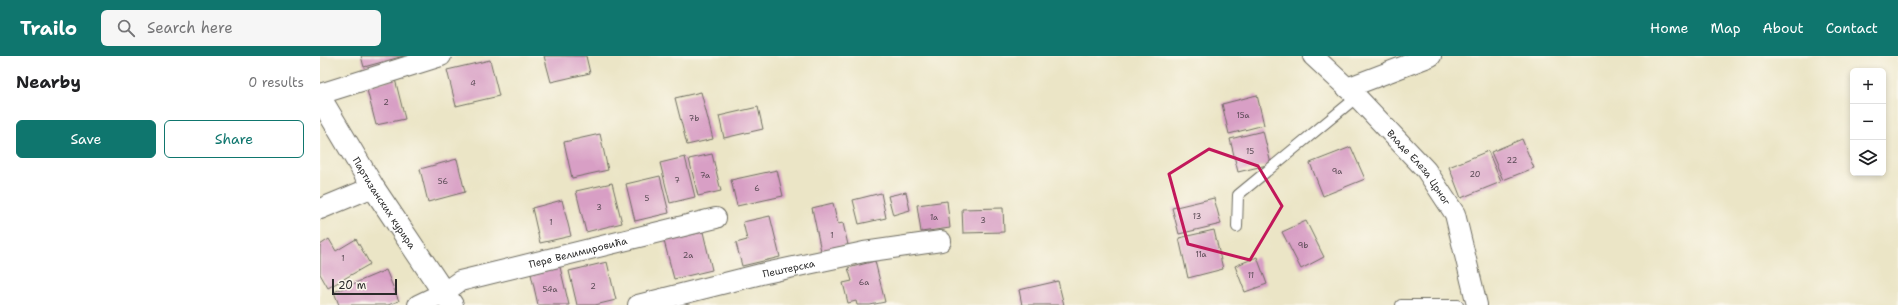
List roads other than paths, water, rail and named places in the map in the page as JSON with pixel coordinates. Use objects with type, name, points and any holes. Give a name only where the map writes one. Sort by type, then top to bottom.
[{"type":"street","points":[[320,94],[441,56]]},
{"type":"street","name":"Владе Елеза Црног","points":[[1313,56],[1352,93],[1426,170],[1455,214],[1477,305]]},
{"type":"street","points":[[1352,93],[1431,56]]},
{"type":"street","name":"Партизанских курира","points":[[320,98],[373,187],[447,299]]},
{"type":"street","points":[[320,209],[373,187]]},
{"type":"street","name":"Пере Велимировића","points":[[418,305],[447,299],[460,281],[716,218]]},
{"type":"street","name":"Пештерска","points":[[638,305],[761,274],[864,252],[941,241]]},
{"type":"lane","points":[[1237,227],[1238,195],[1352,93]]},
{"type":"lane","points":[[1401,305],[1458,305]]}]
